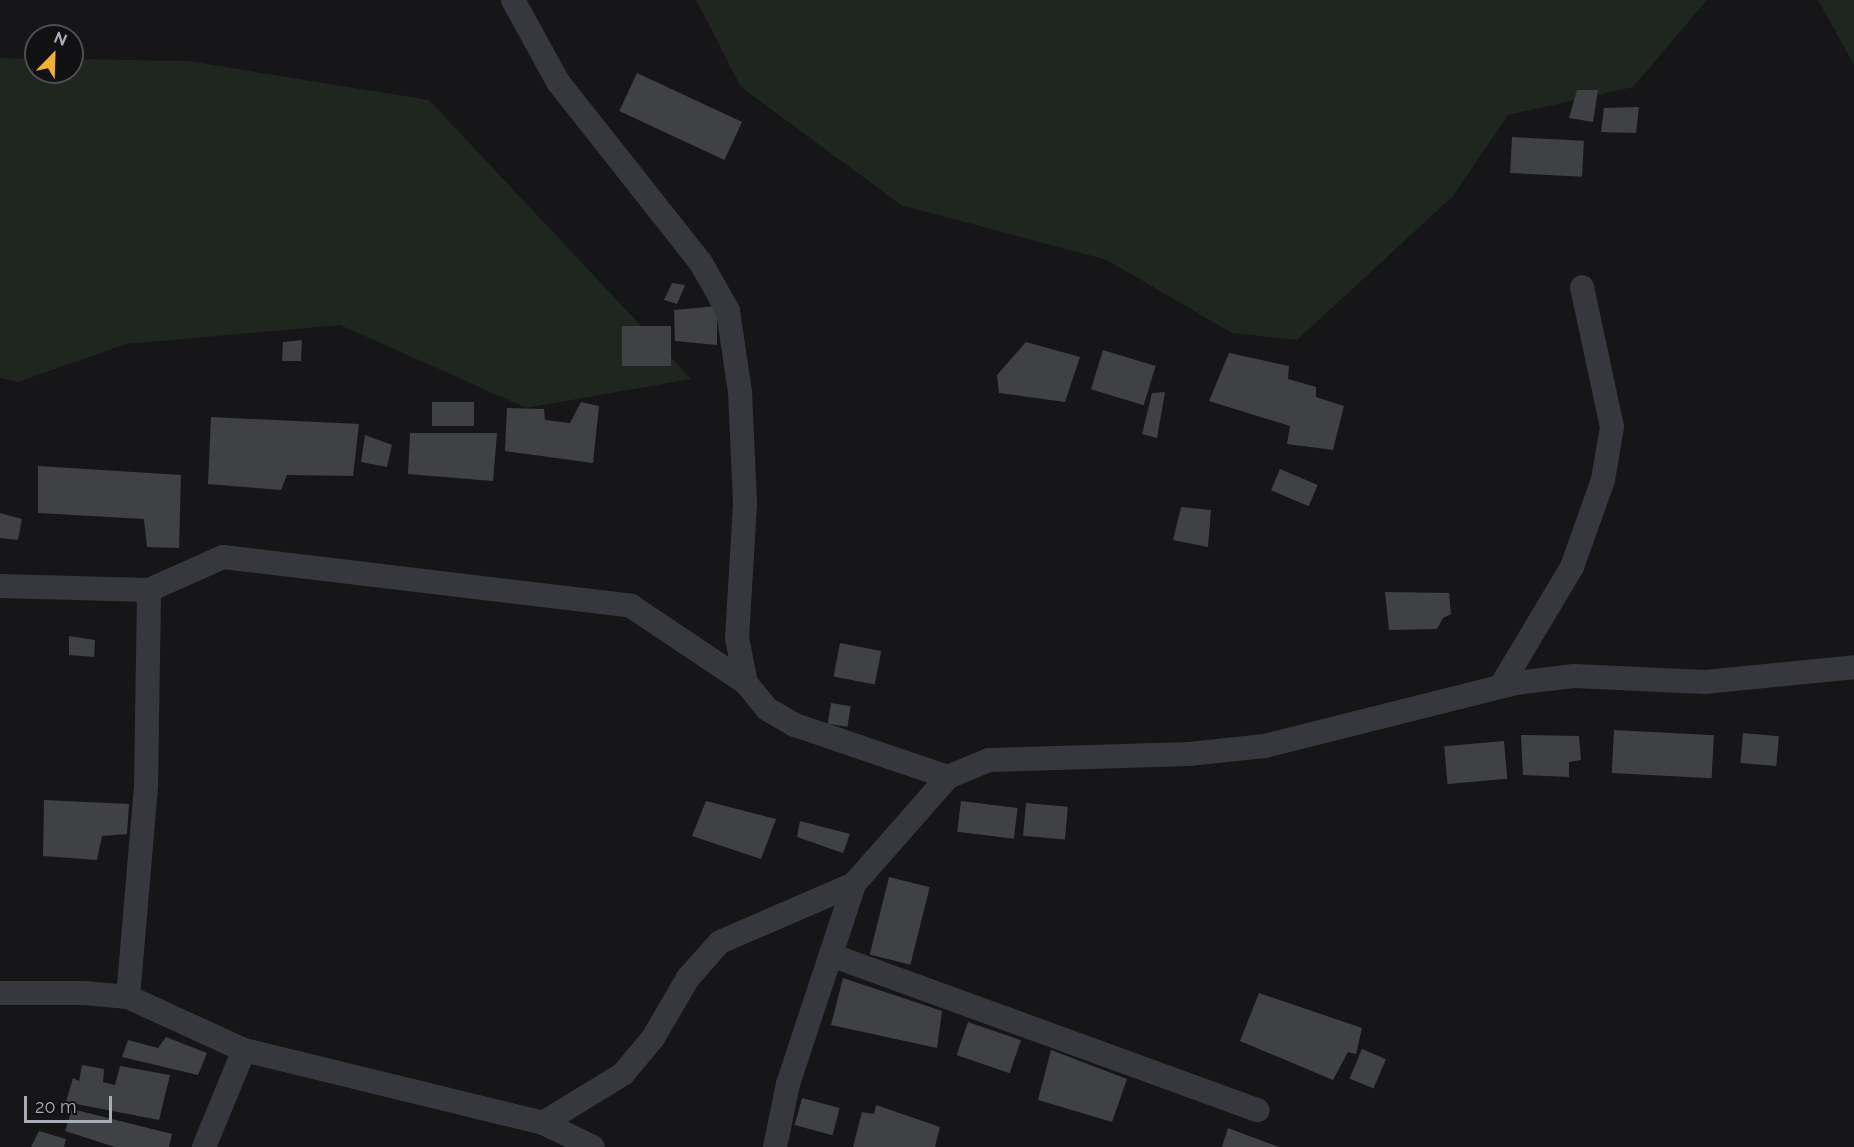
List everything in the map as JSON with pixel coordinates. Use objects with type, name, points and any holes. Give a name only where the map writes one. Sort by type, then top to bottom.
[{"type":"street","points":[[513,0],[558,82],[700,262],[728,311],[740,392],[745,504],[737,638],[746,682]]},
{"type":"street","points":[[1501,686],[1572,567],[1603,480],[1612,427],[1582,287]]},
{"type":"street","points":[[0,586],[149,590],[223,556],[631,606],[746,682],[767,709],[795,725],[948,777]]},
{"type":"street","points":[[128,998],[146,785],[149,590]]},
{"type":"street","points":[[775,1147],[788,1084],[854,884],[948,777],[989,760],[1189,754],[1265,746],[1501,686],[1574,676],[1706,682],[1854,667]]},
{"type":"street","points":[[543,1123],[623,1074],[653,1038],[688,978],[720,942],[854,884]]},
{"type":"street","points":[[831,955],[1258,1110]]},
{"type":"street","points":[[0,993],[85,993],[128,998],[244,1050],[543,1123],[593,1147]]},
{"type":"street","points":[[204,1147],[244,1050]]},
{"type":"shaded area","points":[[696,0],[1707,0],[1633,87],[1508,115],[1453,196],[1297,340],[1232,333],[1107,260],[901,205],[741,87]]},
{"type":"shaded area","points":[[1818,0],[1854,0],[1854,65]]},
{"type":"shaded area","points":[[0,58],[24,59],[24,84],[84,84],[84,59],[188,61],[429,100],[691,379],[526,408],[340,325],[126,344],[18,382],[0,378]]},
{"type":"building","points":[[637,73],[742,122],[724,160],[619,111]]},
{"type":"building","points":[[1577,90],[1598,90],[1593,122],[1569,118]]},
{"type":"building","points":[[1639,107],[1636,133],[1601,132],[1604,108]]},
{"type":"building","points":[[1512,137],[1584,141],[1582,177],[1510,173]]},
{"type":"building","points":[[672,283],[685,285],[677,304],[664,300]]},
{"type":"building","points":[[717,306],[717,345],[675,341],[674,310]]},
{"type":"building","points":[[622,326],[671,326],[671,366],[622,366]]},
{"type":"building","points":[[302,340],[301,361],[282,361],[283,342]]},
{"type":"building","points":[[1026,342],[1080,357],[1065,402],[999,393],[997,375]]},
{"type":"building","points":[[1103,350],[1156,366],[1144,405],[1091,389]]},
{"type":"building","points":[[1229,353],[1289,366],[1288,379],[1316,387],[1316,397],[1344,406],[1333,450],[1287,444],[1290,426],[1209,401]]},
{"type":"building","points":[[1165,392],[1157,438],[1142,434],[1152,393]]},
{"type":"building","points":[[432,402],[474,402],[474,426],[432,426]]},
{"type":"building","points":[[581,402],[599,406],[593,463],[505,451],[507,408],[544,409],[545,420],[570,423]]},
{"type":"building","points":[[211,417],[359,424],[353,476],[287,475],[281,490],[208,484]]},
{"type":"building","points":[[410,433],[497,433],[493,481],[408,474]]},
{"type":"building","points":[[365,435],[392,445],[387,467],[361,462]]},
{"type":"building","points":[[38,466],[181,475],[179,548],[147,547],[144,519],[38,513]]},
{"type":"building","points":[[1280,469],[1318,485],[1309,506],[1271,490]]},
{"type":"building","points":[[1181,507],[1211,510],[1208,547],[1173,540]]},
{"type":"building","points":[[0,513],[22,519],[18,540],[0,538]]},
{"type":"building","points":[[1385,592],[1449,593],[1451,614],[1443,618],[1437,629],[1389,630]]},
{"type":"building","points":[[69,636],[95,640],[94,657],[69,655]]},
{"type":"building","points":[[840,643],[881,651],[875,684],[834,676]]},
{"type":"building","points":[[831,703],[851,706],[847,727],[828,724]]},
{"type":"building","points":[[1614,730],[1714,735],[1712,778],[1612,773]]},
{"type":"building","points":[[1743,733],[1779,736],[1776,766],[1740,763]]},
{"type":"building","points":[[1521,735],[1579,736],[1581,760],[1569,762],[1569,777],[1523,775]]},
{"type":"building","points":[[1504,741],[1507,779],[1448,784],[1444,746]]},
{"type":"building","points":[[44,800],[129,804],[127,834],[102,836],[97,860],[43,856]]},
{"type":"building","points":[[706,801],[776,819],[761,859],[692,836]]},
{"type":"building","points":[[961,801],[1018,808],[1014,839],[957,832]]},
{"type":"building","points":[[1026,803],[1068,807],[1065,840],[1023,836]]},
{"type":"building","points":[[800,821],[850,834],[843,853],[797,837]]},
{"type":"building","points":[[889,877],[930,887],[910,965],[870,955]]},
{"type":"building","points":[[843,978],[942,1011],[937,1048],[831,1025]]},
{"type":"building","points":[[1259,993],[1362,1028],[1356,1054],[1348,1052],[1333,1080],[1240,1041]]},
{"type":"building","points":[[968,1022],[1021,1040],[1010,1073],[957,1055]]},
{"type":"building","points":[[166,1037],[207,1053],[198,1075],[122,1057],[128,1040],[158,1048]]},
{"type":"building","points":[[1362,1049],[1386,1059],[1373,1089],[1349,1078]]},
{"type":"building","points":[[1051,1050],[1127,1079],[1112,1122],[1038,1100]]},
{"type":"building","points":[[82,1065],[104,1069],[103,1082],[115,1085],[120,1066],[170,1075],[159,1120],[66,1102],[73,1078],[79,1081]]},
{"type":"building","points":[[802,1098],[840,1108],[832,1135],[795,1125]]},
{"type":"building","points":[[876,1105],[940,1127],[935,1147],[853,1147],[862,1112],[874,1114]]},
{"type":"building","points":[[72,1109],[172,1134],[169,1147],[115,1147],[65,1131]]},
{"type":"building","points":[[1228,1128],[1279,1147],[1222,1147]]},
{"type":"building","points":[[39,1131],[66,1139],[64,1147],[31,1147]]}]
